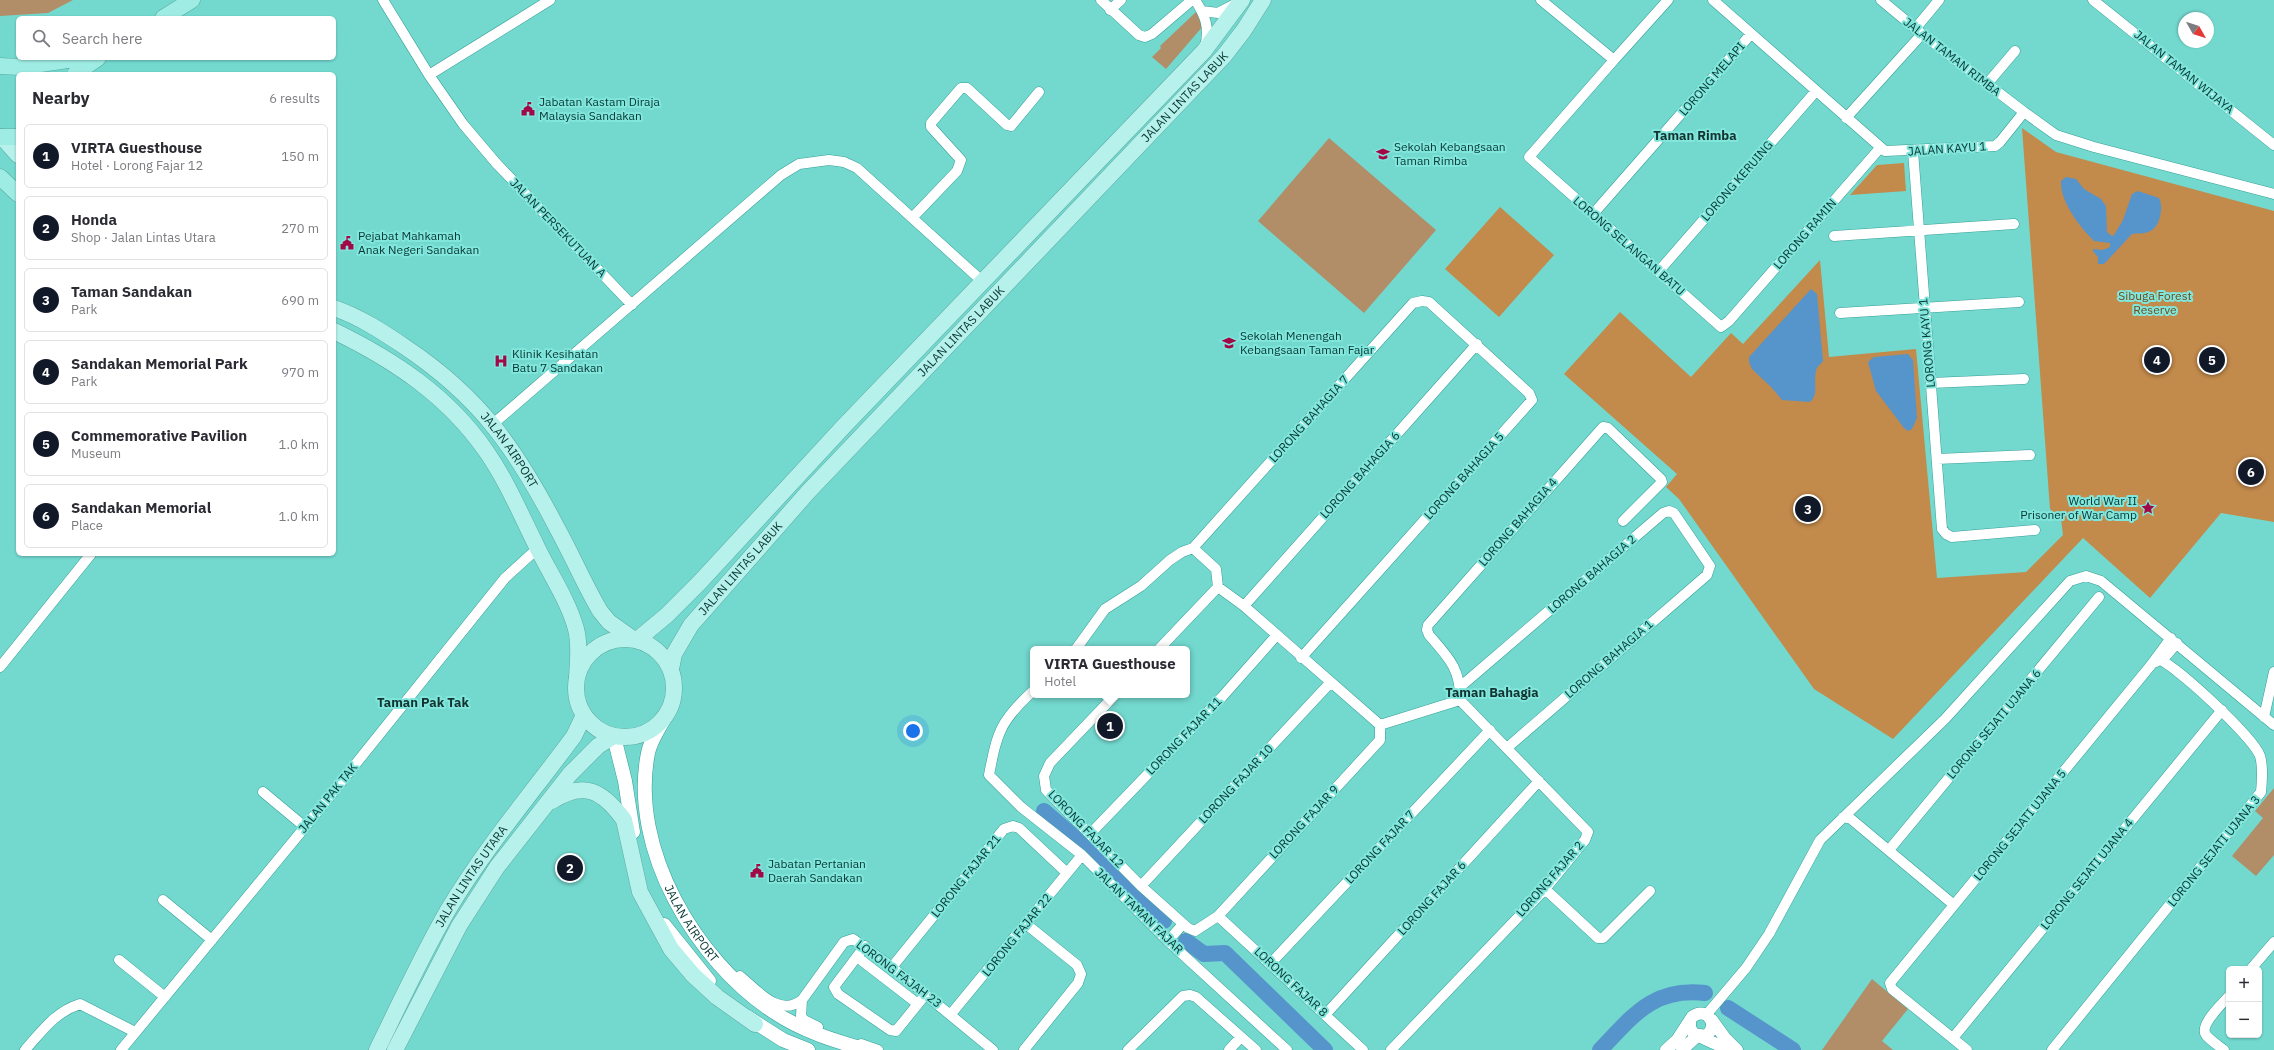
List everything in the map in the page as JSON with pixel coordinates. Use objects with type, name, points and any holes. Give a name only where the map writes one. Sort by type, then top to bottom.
[{"type":"highway","points":[[157,16],[183,0]]},
{"type":"highway","points":[[166,16],[192,0]]},
{"type":"highway","points":[[0,66],[26,70],[73,60]]},
{"type":"highway","points":[[78,72],[95,60]]},
{"type":"highway","points":[[1,137],[16,137]]},
{"type":"highway","points":[[0,178],[16,192]]},
{"type":"main road","name":"JALAN LINTAS LABUK","points":[[635,639],[667,615],[699,583],[788,486],[1204,51],[1241,0]]},
{"type":"main road","name":"JALAN LINTAS LABUK","points":[[671,669],[674,654],[691,625],[808,492],[1224,56],[1244,30],[1263,0]]},
{"type":"main road","points":[[1,137],[16,153]]},
{"type":"main road","name":"JALAN AIRPORT","points":[[336,309],[380,331],[434,367],[463,392],[493,424],[543,502],[600,611],[609,622],[635,639]]},
{"type":"main road","name":"JALAN AIRPORT","points":[[336,332],[371,350],[411,374],[461,420],[496,466],[566,603],[576,630],[579,650],[577,677]]},
{"type":"main road","points":[[618,639],[635,639],[653,647],[664,657],[671,669],[675,685],[674,696],[666,715],[657,726],[644,734],[630,737],[613,737],[592,724],[584,715],[577,697],[577,677],[583,663],[592,652],[604,644],[618,639]]},
{"type":"main road","name":"JALAN LINTAS UTARA","points":[[377,1050],[427,948],[449,909],[483,858],[574,736],[584,715]]},
{"type":"main road","name":"JALAN AIRPORT","points":[[666,715],[648,752],[644,790],[647,821],[665,878],[690,928],[705,949],[744,990],[775,1013],[807,1030],[867,1050]]},
{"type":"main road","name":"JALAN AIRPORT","points":[[613,737],[625,781],[639,863],[651,902],[664,925],[702,974],[755,1024],[783,1040],[808,1050]]},
{"type":"main road","name":"JALAN LINTAS UTARA","points":[[394,1050],[472,904],[497,867],[542,808],[580,763],[613,737]]},
{"type":"main road","points":[[542,808],[570,791],[578,790],[598,794],[609,801],[624,820],[640,892],[654,922],[671,949],[693,975],[717,997],[755,1024]]},
{"type":"street","name":"JALAN PERSEKUTUAN A","points":[[382,0],[429,75],[463,124],[496,163],[632,306]]},
{"type":"street","points":[[429,75],[550,0]]},
{"type":"street","points":[[1101,0],[1110,10],[1139,35],[1145,37],[1152,34],[1192,0]]},
{"type":"street","points":[[1110,10],[1121,0]]},
{"type":"street","points":[[1195,0],[1202,11],[1208,27],[1204,51]]},
{"type":"street","points":[[1202,11],[1218,13],[1241,0]]},
{"type":"street","points":[[1541,0],[1614,60],[1668,0]]},
{"type":"street","name":"LORONG MELAPI","points":[[1713,0],[1880,148]]},
{"type":"street","name":"JALAN TAMAN RIMBA","points":[[1881,0],[1918,32],[2046,129],[2062,137],[2274,194]]},
{"type":"street","points":[[1846,118],[1918,32],[1939,0]]},
{"type":"street","name":"JALAN TAMAN WIJAYA","points":[[2093,0],[2274,145]]},
{"type":"street","name":"LORONG MELAPI","points":[[1593,214],[1751,34]]},
{"type":"street","points":[[1987,84],[2014,51]]},
{"type":"street","name":"LORONG SELANGAN BATU","points":[[1614,60],[1529,157],[1721,327],[1729,321]]},
{"type":"street","points":[[913,217],[960,165],[961,160],[932,127],[931,123],[961,88],[967,88],[1007,125],[1010,126],[1039,92]]},
{"type":"street","name":"LORONG KERUING","points":[[1658,272],[1816,91]]},
{"type":"street","name":"JALAN KAYU 1","points":[[1880,148],[1890,152],[1995,146],[2000,142],[2024,112]]},
{"type":"street","name":"LORONG RAMIN","points":[[1729,321],[1880,148]]},
{"type":"street","name":"LORONG KAYU 1","points":[[1913,151],[1942,529],[1946,534],[1952,536],[2036,530]]},
{"type":"street","points":[[493,424],[632,306],[765,189],[799,164],[829,160],[844,162],[867,175],[983,282]]},
{"type":"street","points":[[1834,236],[2014,224]]},
{"type":"street","name":"LORONG BAHAGIA 7","points":[[1193,548],[1413,303],[1422,301],[1430,302]]},
{"type":"street","name":"LORONG BAHAGIA 5","points":[[1301,658],[1532,400],[1530,393],[1430,302]]},
{"type":"street","points":[[1840,313],[2019,302]]},
{"type":"street","name":"LORONG BAHAGIA 6","points":[[1244,606],[1476,344]]},
{"type":"street","points":[[1931,383],[2024,379]]},
{"type":"street","name":"LORONG BAHAGIA 4","points":[[1460,687],[1455,666],[1430,635],[1427,630],[1428,625],[1603,427],[1608,428],[1661,479],[1662,482],[1623,521]]},
{"type":"street","points":[[1937,459],[2030,455]]},
{"type":"street","name":"LORONG BAHAGIA 2","points":[[1460,687],[1663,513],[1669,511],[1674,513],[1710,566],[1710,571]]},
{"type":"street","name":"JALAN PAK TAK","points":[[121,1050],[305,827],[505,578],[538,548]]},
{"type":"street","points":[[1078,646],[1105,609],[1141,586],[1170,560],[1182,552],[1193,548],[1216,570],[1218,587],[1244,606],[1301,658],[1380,725],[1460,700],[1460,687]]},
{"type":"street","points":[[0,667],[89,556]]},
{"type":"street","name":"LORONG BAHAGIA 1","points":[[1508,747],[1710,571]]},
{"type":"street","points":[[1682,1050],[1699,1036],[1711,1031],[1709,1017],[1746,968],[1769,934],[1813,851],[1829,830],[1945,719],[2070,581],[2086,576],[2101,581],[2274,725]]},
{"type":"street","points":[[1162,646],[1218,587]]},
{"type":"street","name":"LORONG SEJATI UJANA 6","points":[[1889,850],[2099,597]]},
{"type":"street","name":"LORONG FAJAR 11","points":[[1090,834],[1222,697],[1276,636]]},
{"type":"street","name":"LORONG SEJATI UJANA 5","points":[[1953,1038],[1892,989],[1890,985],[1954,905],[2174,641]]},
{"type":"street","name":"LORONG SEJATI UJANA 3","points":[[2052,1050],[2261,792],[2260,756],[2222,710],[2156,661]]},
{"type":"street","points":[[2264,717],[2272,697],[2274,672]]},
{"type":"street","name":"LORONG FAJAR 10","points":[[1141,886],[1330,683]]},
{"type":"street","name":"JALAN TAMAN FAJAR","points":[[1030,694],[1008,716],[1000,728],[989,775],[1021,807],[1082,855],[1168,941],[1287,1050]]},
{"type":"street","name":"LORONG FAJAR 12","points":[[1112,698],[1050,763],[1044,776],[1046,790],[1141,886],[1183,924]]},
{"type":"street","name":"LORONG FAJAR 2","points":[[1391,1050],[1545,889],[1585,840],[1588,832],[1508,747],[1460,700]]},
{"type":"street","name":"LORONG SEJATI UJANA 4","points":[[1953,1038],[2222,710]]},
{"type":"street","name":"LORONG FAJAR 9","points":[[1218,916],[1380,740],[1380,725]]},
{"type":"street","name":"LORONG FAJAR 7","points":[[1270,964],[1490,730]]},
{"type":"street","name":"LORONG FAJAR 6","points":[[1326,1014],[1539,781]]},
{"type":"street","points":[[263,792],[305,827]]},
{"type":"street","points":[[1860,826],[1859,809],[1864,796]]},
{"type":"street","points":[[1842,816],[1851,819],[1860,826],[1954,905]]},
{"type":"street","points":[[1829,830],[1848,824],[1860,826]]},
{"type":"street","name":"LORONG FAJAR 21","points":[[892,967],[1004,829],[1013,826],[1019,828],[1067,873]]},
{"type":"street","name":"LORONG FAJAR 22","points":[[951,1014],[1082,855]]},
{"type":"street","points":[[1545,889],[1598,938],[1603,938],[1650,891]]},
{"type":"street","points":[[163,900],[212,940]]},
{"type":"street","points":[[676,901],[705,941],[737,974],[761,994],[783,1007],[794,1006],[802,1000]]},
{"type":"street","points":[[1168,941],[1183,924],[1195,930],[1218,916]]},
{"type":"street","name":"LORONG FAJAR 8","points":[[1218,916],[1326,1014],[1363,1050]]},
{"type":"street","points":[[1024,1050],[1078,983],[1081,974],[1077,965],[1026,924]]},
{"type":"street","name":"LORONG FAJAH 23","points":[[802,1000],[844,942],[853,939],[865,946],[892,967],[993,1050]]},
{"type":"street","points":[[2254,966],[2274,942]]},
{"type":"street","points":[[865,946],[834,987],[838,994],[890,1030],[896,1031],[926,994]]},
{"type":"street","points":[[857,957],[918,1004]]},
{"type":"street","points":[[119,960],[164,997]]},
{"type":"street","points":[[1128,1050],[1183,996],[1190,995],[1196,997],[1256,1050]]},
{"type":"street","points":[[802,1000],[801,1016],[808,1022],[878,1050]]},
{"type":"street","points":[[2224,1050],[2206,1035],[2204,1030],[2206,1023],[2226,1000]]},
{"type":"street","points":[[25,1050],[52,1019],[69,1008],[80,1004],[135,1032]]},
{"type":"street","points":[[1666,1050],[1677,1040],[1690,1020],[1696,1014],[1709,1017],[1725,1038],[1737,1050]]},
{"type":"street","points":[[1690,1020],[1691,1031],[1728,1050]]},
{"type":"street","points":[[1229,1050],[1241,1037]]},
{"type":"street","points":[[1953,1038],[1967,1050]]},
{"type":"shaded area","points":[[0,0],[73,0],[48,13],[0,16]]},
{"type":"shaded area","points":[[1196,12],[1204,25],[1166,69],[1152,57],[1161,48],[1160,46]]},
{"type":"shaded area","points":[[1329,138],[1436,230],[1364,313],[1258,221]]},
{"type":"shaded area","points":[[2274,788],[2274,855],[2256,876],[2232,856],[2263,818],[2255,811]]},
{"type":"shaded area","points":[[1872,979],[1908,1009],[1882,1041],[1893,1050],[1822,1050]]},
{"type":"green space","name":"Sibuga Forest Reserve","points":[[2022,128],[2056,152],[2274,211],[2274,522],[2221,513],[2150,598],[2083,538],[1893,739],[1814,689],[1679,499],[1666,487],[1677,474],[1564,374],[1620,312],[1691,377],[1731,333],[1743,344],[1820,260],[1829,357],[1916,349],[1937,578],[2026,572],[2063,535],[2061,519],[2050,509]]},
{"type":"green space","points":[[1904,163],[1906,191],[1850,195],[1877,165]]},
{"type":"green space","points":[[1500,207],[1554,255],[1499,317],[1445,269]]},
{"type":"water","points":[[2066,177],[2076,179],[2084,189],[2101,199],[2106,206],[2107,232],[2112,236],[2123,220],[2132,194],[2138,191],[2159,198],[2161,212],[2158,222],[2152,230],[2148,232],[2132,234],[2104,264],[2098,264],[2098,257],[2093,249],[2103,250],[2110,247],[2110,243],[2094,241],[2072,214],[2067,206],[2062,189],[2061,181]]},
{"type":"water","points":[[1811,289],[1817,294],[1823,361],[1816,370],[1814,395],[1810,402],[1782,400],[1752,369],[1749,362],[1749,357]]},
{"type":"water","points":[[1908,354],[1913,360],[1917,418],[1912,429],[1908,431],[1904,428],[1876,391],[1868,362],[1874,357]]},
{"type":"waterway","points":[[1044,811],[1087,848],[1164,921]]},
{"type":"waterway","points":[[1186,941],[1204,954],[1225,953],[1325,1050]]},
{"type":"waterway","points":[[1600,1050],[1634,1015],[1645,1006],[1658,999],[1671,995],[1687,992],[1705,993]]},
{"type":"waterway","points":[[1728,1008],[1793,1050]]},
{"type":"place","name":"Jabatan Kastam Diraja Malaysia Sandakan","points":[[528,109]]},
{"type":"place","name":"Sekolah Kebangsaan Taman Rimba","points":[[1383,154]]},
{"type":"place","name":"Pejabat Mahkamah Anak Negeri Sandakan","points":[[347,243]]},
{"type":"place","name":"Sekolah Menengah Kebangsaan Taman Fajar","points":[[1229,343]]},
{"type":"place","name":"Sandakan Memorial Park","points":[[2157,360]]},
{"type":"place","name":"Commemorative Pavilion","points":[[2212,360]]},
{"type":"place","name":"Klinik Kesihatan Batu 7 Sandakan","points":[[501,361]]},
{"type":"place","name":"Sandakan Memorial","points":[[2251,472]]},
{"type":"place","name":"World War II Prisoner of War Camp","points":[[2148,508]]},
{"type":"place","name":"Taman Sandakan","points":[[1808,509]]},
{"type":"place","name":"VIRTA Guesthouse","points":[[1110,726]]},
{"type":"place","name":"Honda","points":[[570,868]]},
{"type":"place","name":"Jabatan Pertanian Daerah Sandakan","points":[[757,871]]},
{"type":"district","name":"Taman Rimba","points":[[1695,135]]},
{"type":"district","name":"Taman Bahagia","points":[[1492,692]]},
{"type":"district","name":"Taman Pak Tak","points":[[423,702]]}]
